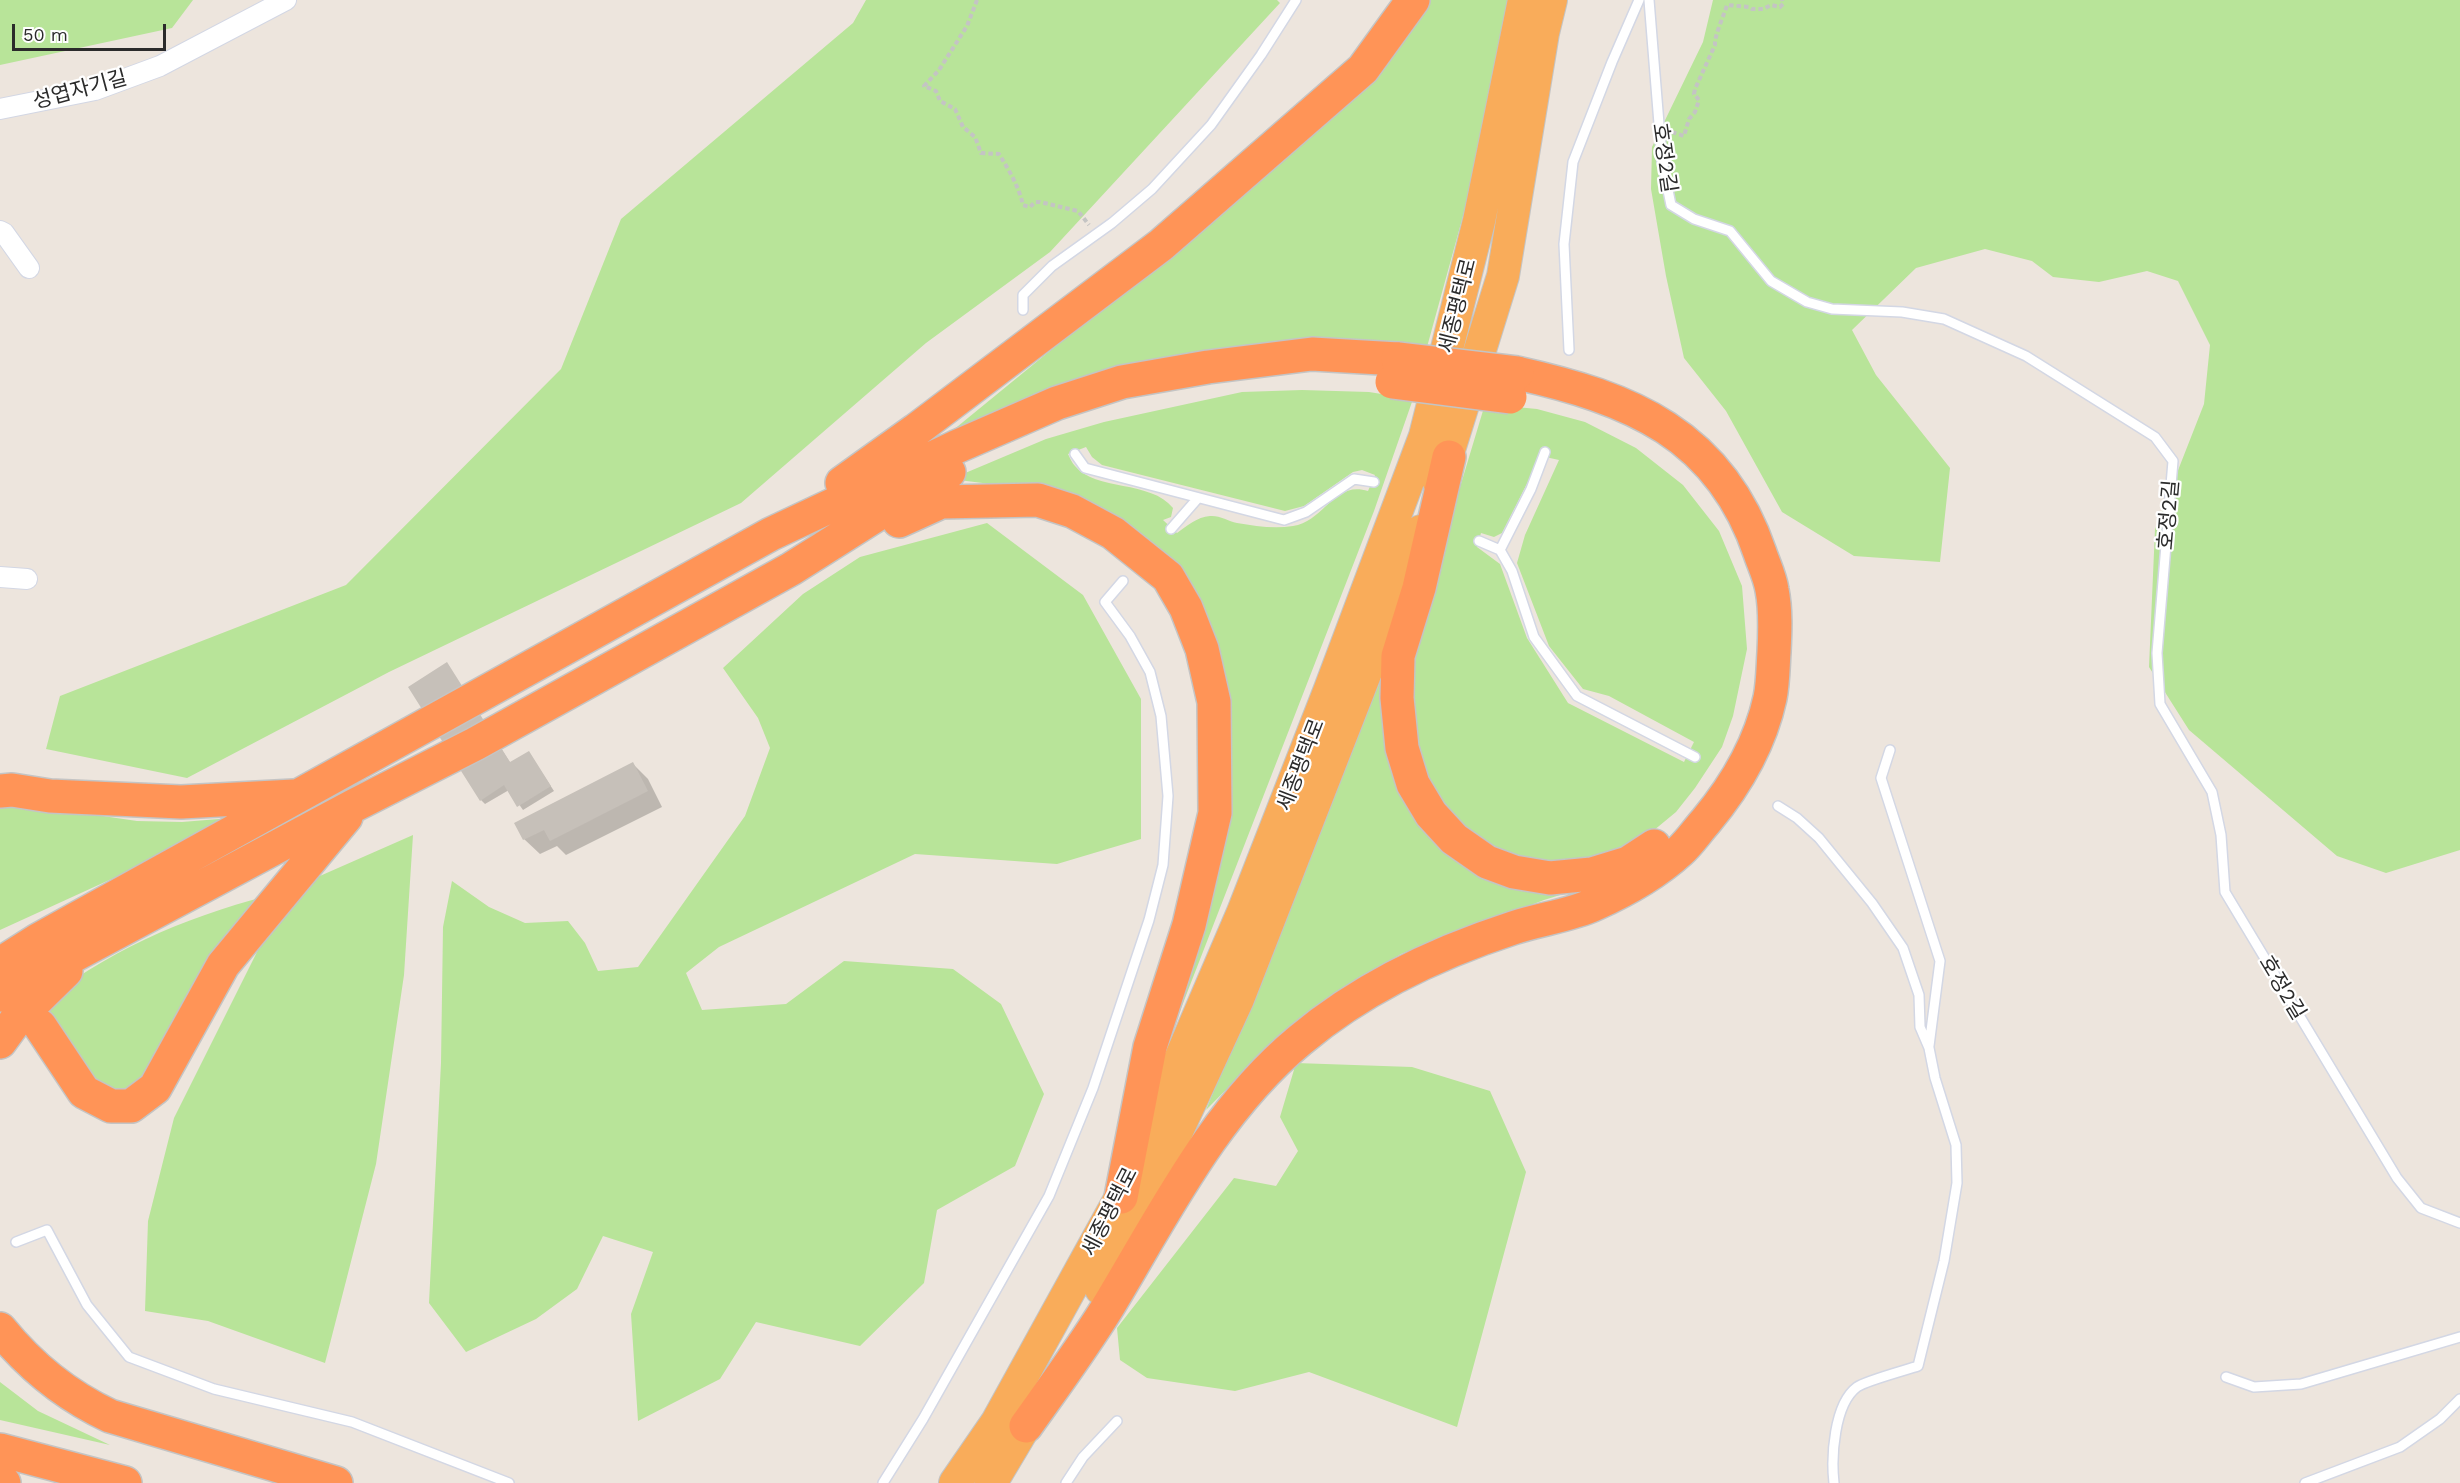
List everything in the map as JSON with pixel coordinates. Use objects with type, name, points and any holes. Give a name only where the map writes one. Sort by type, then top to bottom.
[{"type":"highway","points":[[771,534],[916,430],[1161,245],[1363,69],[1413,0]]},
{"type":"highway","name":"세종평택로","points":[[955,1483],[997,1422],[1121,1197],[1244,912],[1330,689],[1425,436],[1479,221],[1524,0]]},
{"type":"highway","name":"세종평택로","points":[[991,1483],[1026,1426],[1123,1248],[1238,999],[1378,647],[1449,457],[1503,276],[1543,33],[1551,0]]},
{"type":"highway","points":[[0,964],[38,940],[771,534],[1036,412],[1122,382],[1208,367],[1312,354],[1395,371],[1592,392],[1653,419],[1690,445],[1731,492],[1755,537],[1772,588],[1775,634],[1771,696],[1756,744],[1726,797],[1680,851],[1637,881],[1592,906],[1513,928],[1426,961],[1366,993],[1299,1041],[1246,1094],[1195,1162],[1102,1316],[1026,1426]]},
{"type":"highway","points":[[0,995],[355,805],[475,744],[791,569],[933,479],[1052,425],[1153,394],[1235,381],[1310,374],[1395,371]]},
{"type":"highway","points":[[1449,457],[1419,588],[1398,656],[1397,698],[1402,748],[1413,784],[1431,814],[1454,839],[1487,862],[1514,872],[1550,878],[1592,874],[1628,863],[1670,836],[1699,807],[1739,741],[1758,664],[1754,604],[1747,564],[1733,532],[1709,495],[1684,466],[1656,444],[1624,426],[1513,385]]},
{"type":"highway","points":[[791,569],[941,502],[1038,500],[1072,511],[1113,532],[1168,577],[1186,608],[1202,649],[1214,702],[1215,813],[1190,925],[1150,1047],[1121,1197]]},
{"type":"highway","points":[[0,791],[12,790],[50,796],[182,802],[302,795]]},
{"type":"highway","points":[[40,1026],[84,1092],[111,1106],[131,1106],[155,1089],[223,965],[355,805]]},
{"type":"highway","points":[[0,1042],[16,1020],[38,997],[104,939]]},
{"type":"highway","points":[[0,955],[38,940]]},
{"type":"highway","points":[[0,1329],[18,1351],[64,1390],[86,1405],[110,1416],[336,1483]]},
{"type":"highway","points":[[0,1450],[125,1483]]},
{"type":"street","name":"성엽자기길","points":[[0,109],[95,90],[160,66],[286,0]]},
{"type":"street","points":[[0,231],[4,233],[28,268]]},
{"type":"street","points":[[0,577],[27,579]]},
{"type":"lane","points":[[1023,310],[1023,295],[1052,266],[1152,189],[1211,125],[1261,55],[1296,0]]},
{"type":"lane","points":[[1569,350],[1564,244],[1574,162],[1612,62],[1639,0]]},
{"type":"lane","name":"호정2길","points":[[1649,0],[1658,125],[1662,161],[1671,205],[1694,219],[1730,231],[1772,280],[1808,302],[1832,309],[1902,312],[1944,320],[2026,356],[2154,437],[2174,461],[2157,653],[2160,704],[2212,792],[2221,835],[2225,892],[2397,1178],[2421,1208],[2460,1223]]},
{"type":"lane","points":[[1500,550],[1531,489],[1545,452]]},
{"type":"lane","points":[[1075,454],[1085,468],[1284,520],[1306,512],[1354,479],[1374,482]]},
{"type":"lane","points":[[1171,529],[1198,498]]},
{"type":"lane","points":[[1479,541],[1500,550],[1512,571],[1534,637],[1576,696],[1695,757]]},
{"type":"lane","points":[[883,1483],[923,1419],[1049,1196],[1093,1088],[1149,920],[1163,865],[1168,796],[1166,755],[1161,716],[1150,672],[1130,636],[1105,602],[1124,581]]},
{"type":"lane","points":[[1890,750],[1881,778],[1940,961],[1929,1048]]},
{"type":"lane","points":[[1778,806],[1797,818],[1819,838],[1872,903],[1903,948],[1919,995],[1920,1027],[1929,1048],[1935,1077],[1956,1145],[1957,1183],[1944,1261],[1918,1366],[1857,1387],[1843,1406],[1835,1434],[1834,1483]]},
{"type":"lane","points":[[16,1242],[46,1230],[87,1305],[129,1356],[214,1389],[352,1422],[509,1483]]},
{"type":"lane","points":[[2226,1377],[2254,1387],[2301,1384],[2460,1337]]},
{"type":"lane","points":[[2305,1483],[2400,1447],[2440,1419],[2460,1399]]},
{"type":"lane","points":[[1066,1483],[1083,1457],[1117,1421]]},
{"type":"path","points":[[977,0],[967,26],[939,70],[924,86],[936,91],[940,101],[955,109],[963,127],[975,137],[981,153],[999,154],[1019,187],[1023,205],[1030,207],[1035,202],[1040,202],[1078,211],[1095,235]]},
{"type":"path","points":[[1658,125],[1684,136],[1698,100],[1694,94],[1695,89],[1715,45],[1714,41],[1727,4],[1763,9],[1771,5],[1780,7],[1783,4],[1782,0]]},
{"type":"green space","points":[[0,0],[193,0],[172,28],[0,65]]},
{"type":"green space","points":[[866,0],[1277,0],[1280,3],[1050,252],[926,343],[741,503],[389,672],[187,778],[46,749],[60,696],[346,585],[561,369],[621,219],[853,23]]},
{"type":"green space","points":[[1430,0],[1513,0],[1477,165],[1427,347],[1004,411],[952,431],[1309,139],[1370,81]]},
{"type":"green space","points":[[1713,0],[2460,0],[2460,850],[2386,873],[2337,856],[2189,730],[2149,667],[2155,529],[2204,404],[2210,345],[2178,281],[2147,271],[2099,282],[2053,277],[2032,261],[1985,249],[1916,268],[1852,330],[1876,375],[1950,468],[1940,562],[1854,556],[1782,512],[1726,411],[1684,358],[1666,276],[1651,189],[1652,147],[1703,42]]},
{"type":"green space","points":[[1302,390],[1369,392],[1413,399],[1374,511],[1166,1047],[1217,850],[1192,597],[1022,488],[951,479],[1046,439],[1104,422],[1242,392]],"holes":[[[1086,447],[1092,457],[1102,465],[1285,511],[1304,506],[1353,472],[1362,470],[1375,475],[1368,491],[1356,489],[1346,491],[1304,523],[1279,527],[1258,526],[1210,516],[1196,520],[1177,533],[1163,520],[1171,517],[1173,508],[1163,499],[1151,493],[1109,483],[1084,474],[1074,465],[1068,454]]]},
{"type":"green space","points":[[1485,404],[1537,409],[1585,422],[1636,448],[1683,485],[1719,531],[1742,586],[1747,649],[1733,716],[1722,747],[1676,812],[1653,831],[1617,854],[1580,866],[1515,861],[1448,818],[1412,749],[1409,657]],"holes":[[[1541,456],[1559,460],[1525,535],[1517,563],[1549,646],[1583,689],[1609,696],[1694,742],[1684,762],[1568,703],[1527,638],[1500,564],[1477,547],[1481,533],[1494,537],[1502,533]]]},
{"type":"green space","points":[[987,523],[1083,595],[1141,699],[1141,839],[1057,864],[915,854],[719,947],[686,973],[702,1010],[786,1004],[844,961],[953,969],[1001,1004],[1044,1094],[1015,1166],[937,1210],[924,1283],[860,1346],[756,1322],[720,1379],[638,1421],[631,1314],[653,1252],[603,1236],[577,1289],[536,1319],[466,1352],[429,1303],[441,1063],[443,927],[452,881],[489,907],[525,923],[568,921],[585,943],[598,971],[638,967],[745,816],[770,748],[758,718],[723,668],[803,594],[860,557]]},
{"type":"green space","points":[[1381,679],[1415,817],[1586,887],[1544,900],[1401,954],[1323,1003],[1282,1033],[1206,1110]]},
{"type":"green space","points":[[0,801],[137,821],[182,822],[231,818],[140,866],[0,930]]},
{"type":"green space","points":[[413,835],[404,975],[376,1164],[325,1363],[208,1321],[145,1311],[148,1221],[174,1118],[288,890]]},
{"type":"green space","points":[[267,896],[146,1082],[118,1096],[95,1086],[36,1008],[89,970],[146,939],[205,915]]},
{"type":"green space","points":[[1296,1063],[1412,1067],[1490,1091],[1526,1172],[1457,1427],[1309,1372],[1235,1391],[1147,1378],[1120,1360],[1117,1328],[1234,1178],[1276,1186],[1298,1151],[1280,1117]]},
{"type":"green space","points":[[0,1382],[38,1411],[110,1445],[0,1420]]},
{"type":"building","points":[[447,662],[510,762],[529,751],[551,786],[517,807],[504,785],[480,801],[408,687]]},
{"type":"building","points":[[633,762],[648,791],[550,841],[544,830],[523,840],[514,823]]}]
